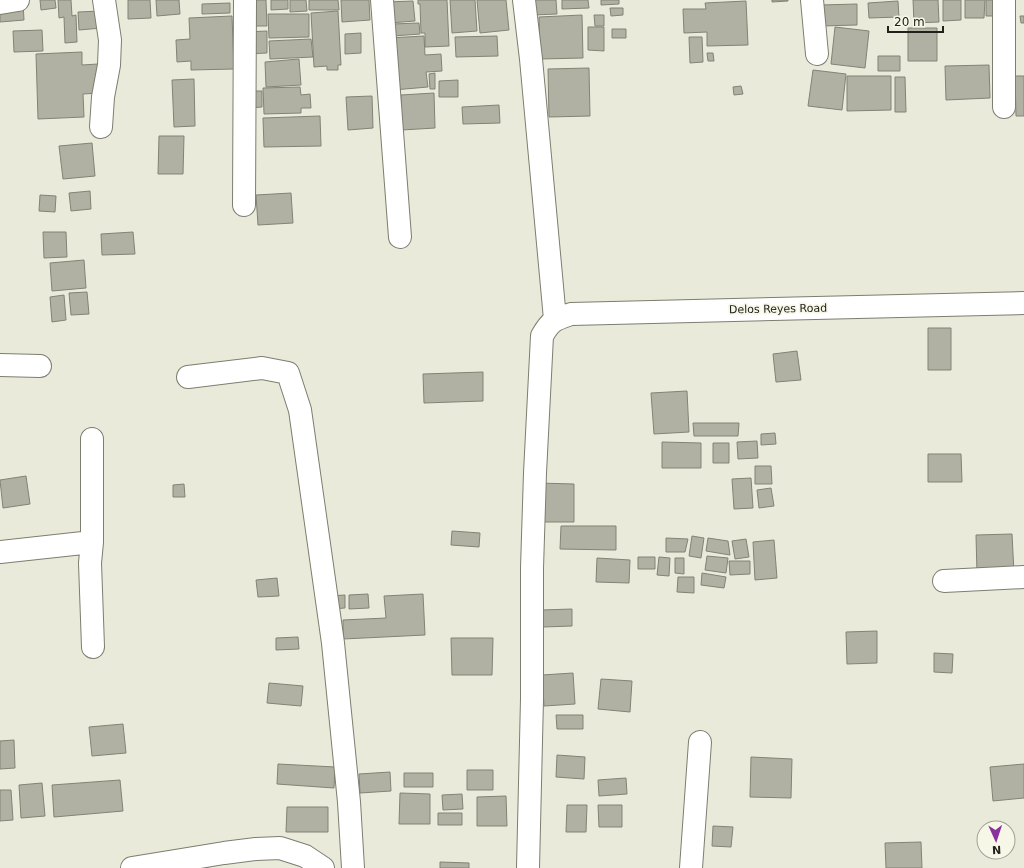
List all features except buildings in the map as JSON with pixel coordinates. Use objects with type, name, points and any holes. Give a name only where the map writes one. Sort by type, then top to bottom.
[{"type":"street","points":[[0,3],[18,0]]},
{"type":"street","points":[[101,127],[103,97],[109,64],[110,40],[104,0]]},
{"type":"street","points":[[244,205],[245,0]]},
{"type":"street","points":[[382,0],[400,237]]},
{"type":"street","points":[[524,0],[531,59],[548,328],[535,473],[532,560],[532,699],[528,868]]},
{"type":"street","points":[[812,0],[817,54]]},
{"type":"street","points":[[1004,0],[1004,107]]},
{"type":"street","name":"Delos Reyes Road","points":[[548,328],[571,314],[1024,304]]},
{"type":"street","points":[[0,365],[40,366]]},
{"type":"street","points":[[188,377],[262,368],[288,373],[300,410],[333,643],[349,802],[353,868]]},
{"type":"street","points":[[92,439],[92,542],[90,563],[93,647]]},
{"type":"street","points":[[0,552],[92,542]]},
{"type":"street","points":[[944,581],[1024,577]]},
{"type":"street","points":[[691,868],[700,742]]},
{"type":"street","points":[[132,868],[234,860],[256,849],[280,848],[305,856],[323,868]]}]
